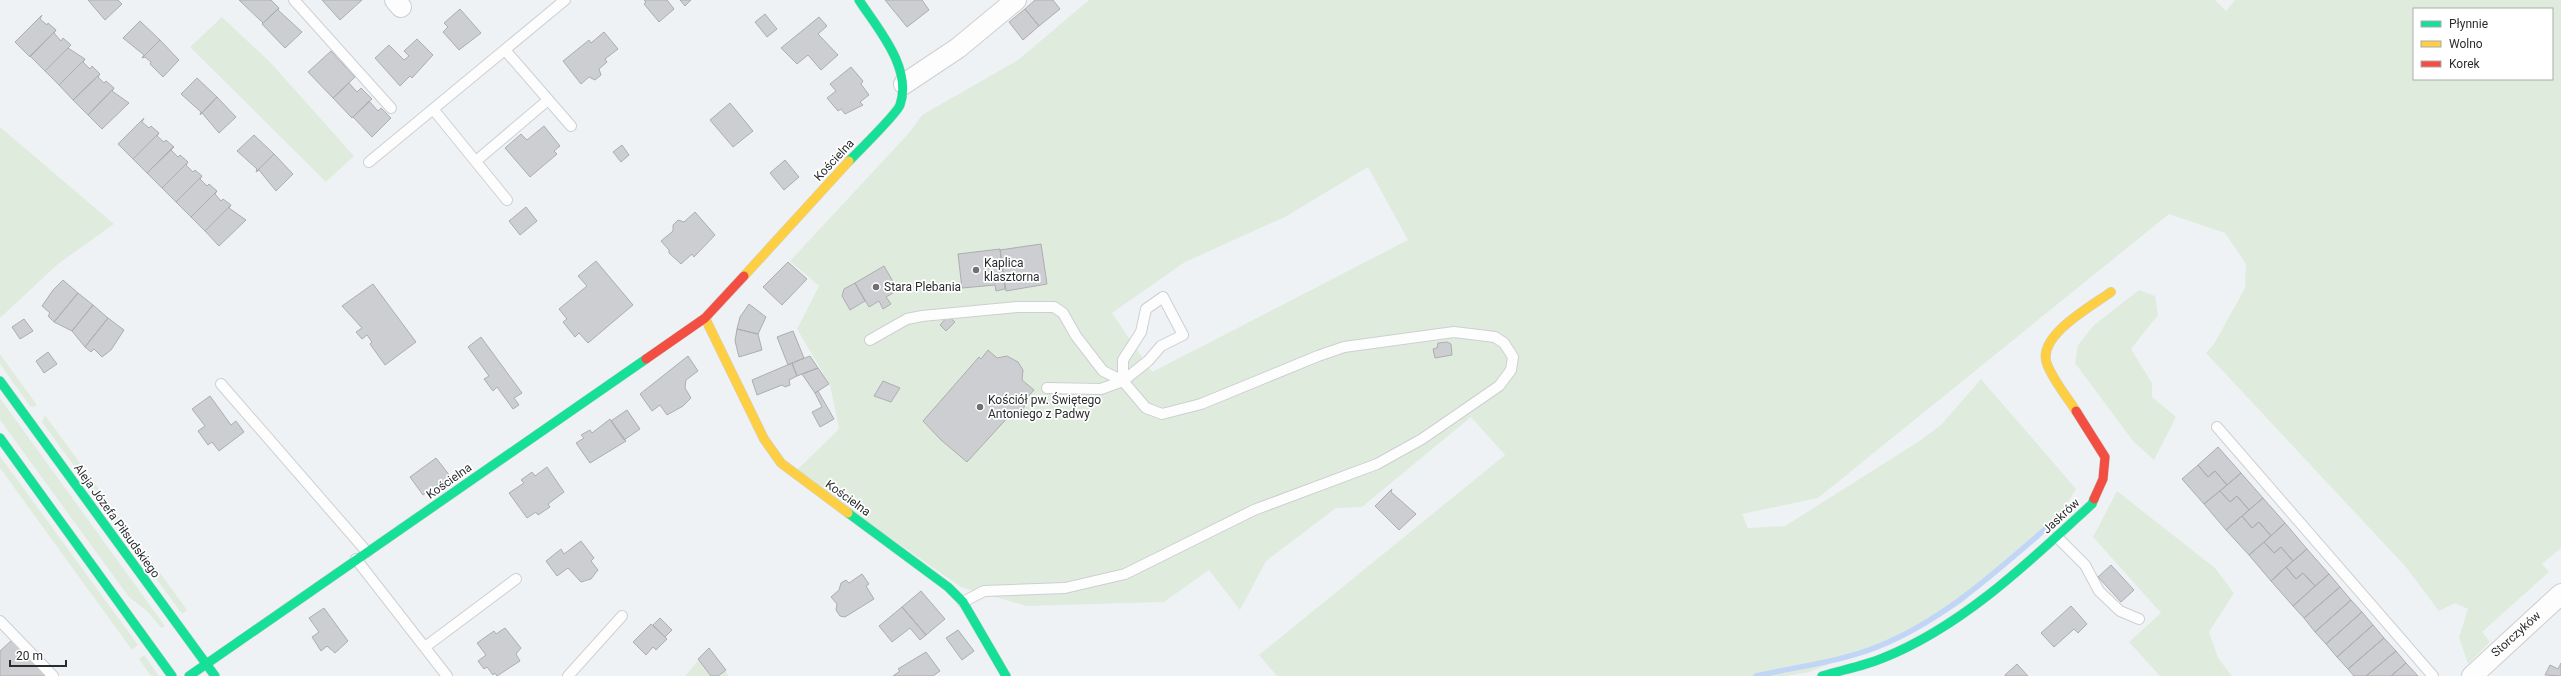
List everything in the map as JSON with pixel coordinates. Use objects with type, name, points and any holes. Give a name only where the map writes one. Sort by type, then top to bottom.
[{"type":"street","points":[[859,0],[897,62],[904,84],[946,56],[1016,0]]},
{"type":"street","name":"Kościelna","points":[[190,676],[356,559],[705,318],[895,112],[902,98],[904,84]]},
{"type":"street","name":"Jaskrów","points":[[1822,676],[1883,658],[1933,633],[2009,579],[2092,504],[2099,491],[2106,464],[2102,450],[2046,363],[2048,345],[2054,334],[2111,292]]},
{"type":"street","name":"Kościelna","points":[[705,318],[764,439],[781,462],[937,576],[963,602],[1006,676]]},
{"type":"street","name":"Aleja Józefa Piłsudskiego","points":[[0,381],[215,676]]},
{"type":"street","points":[[0,438],[172,676]]},
{"type":"street","name":"Storczyków","points":[[2472,676],[2561,594]]},
{"type":"lane","points":[[294,0],[391,108]]},
{"type":"lane","points":[[369,162],[564,0]]},
{"type":"lane","points":[[505,50],[571,126]]},
{"type":"lane","points":[[476,161],[548,100]]},
{"type":"lane","points":[[433,109],[507,200]]},
{"type":"lane","points":[[1046,388],[1102,389],[1123,381],[1148,361],[1161,346],[1183,335],[1163,297],[1146,309],[1141,332],[1123,360],[1123,381]]},
{"type":"lane","points":[[870,340],[907,319],[922,316],[1016,307],[1054,307],[1063,313],[1076,336],[1104,370],[1123,381],[1143,405],[1152,412],[1162,414],[1201,404],[1318,356],[1344,347],[1450,332],[1480,334],[1495,337],[1504,342],[1511,352],[1513,361],[1508,376],[1489,394],[1417,442],[1368,468],[1254,510],[1125,574],[1065,588],[984,591],[963,602]]},
{"type":"lane","points":[[221,384],[367,552]]},
{"type":"lane","points":[[2217,427],[2433,676]]},
{"type":"lane","points":[[2057,537],[2085,565],[2099,591],[2120,611],[2139,619]]},
{"type":"lane","points":[[356,559],[447,676]]},
{"type":"lane","points":[[425,647],[516,579]]},
{"type":"lane","points":[[568,676],[622,616]]},
{"type":"lane","points":[[0,621],[53,676]]},
{"type":"green space","points":[[1089,0],[2215,0],[2226,11],[2235,0],[2561,0],[2561,548],[2542,564],[2549,572],[2482,632],[2490,642],[2468,664],[2459,637],[2468,609],[2455,603],[2439,611],[2405,566],[2206,353],[2214,344],[2245,288],[2246,264],[2225,233],[2169,214],[1818,498],[1742,514],[1748,528],[1785,526],[1918,442],[1941,425],[1981,379],[2076,489],[2061,514],[1962,603],[1922,627],[1809,672],[1787,676],[1277,676],[1259,655],[1505,455],[1471,417],[1362,507],[1336,508],[1266,561],[1240,610],[1209,570],[1164,602],[1027,606],[961,587],[795,472],[839,429],[830,385],[797,329],[819,286],[790,261],[909,133],[922,115],[1018,60]],"holes":[[[1368,167],[1408,240],[1152,372],[1112,313],[1185,262],[1285,217]],[[988,350],[997,358],[1008,357],[1016,361],[1021,369],[1022,380],[1034,390],[1025,400],[1025,405],[1022,412],[1010,415],[967,461],[941,440],[923,421],[979,357],[981,359]]]},
{"type":"green space","points":[[222,17],[270,62],[354,156],[326,182],[190,47]]},
{"type":"green space","points":[[0,127],[114,224],[58,264],[0,318]]},
{"type":"green space","points":[[2139,290],[2155,296],[2158,315],[2131,349],[2152,383],[2152,397],[2176,417],[2154,460],[2133,441],[2075,363],[2078,345],[2094,325]]},
{"type":"green space","points":[[0,354],[37,405],[34,407],[30,406],[0,364]]},
{"type":"green space","points":[[0,398],[165,626],[161,628],[149,613],[128,596],[0,420]]},
{"type":"green space","points":[[45,415],[187,610],[182,614],[42,422]]},
{"type":"green space","points":[[0,456],[138,645],[132,650],[0,468]]},
{"type":"green space","points":[[2117,491],[2215,568],[2234,593],[2209,632],[2218,658],[2232,676],[2160,676],[2129,642],[2161,613],[2093,537]]},
{"type":"green space","points":[[709,648],[729,676],[685,676]]},
{"type":"green space","points":[[144,655],[159,676],[151,676],[139,659]]},
{"type":"building","points":[[88,0],[118,0],[122,4],[105,20]]},
{"type":"building","points":[[239,0],[271,0],[279,8],[263,23]]},
{"type":"building","points":[[322,0],[362,0],[340,20]]},
{"type":"building","points":[[644,0],[667,0],[674,9],[659,22],[644,4],[646,2]]},
{"type":"building","points":[[680,0],[691,0],[685,6]]},
{"type":"building","points":[[885,0],[922,0],[929,10],[907,27]]},
{"type":"building","points":[[1035,0],[1053,0],[1060,9],[1039,26],[1025,9]]},
{"type":"building","points":[[279,8],[278,10],[302,32],[285,48],[262,24]]},
{"type":"building","points":[[460,9],[481,33],[459,50],[443,32],[448,27],[444,23]]},
{"type":"building","points":[[1025,9],[1039,26],[1023,40],[1009,22]]},
{"type":"building","points":[[765,14],[777,29],[767,37],[755,22]]},
{"type":"building","points":[[42,15],[40,19],[47,25],[48,23],[56,30],[30,57],[15,42]]},
{"type":"building","points":[[819,17],[827,26],[818,34],[838,55],[821,70],[808,55],[797,64],[781,48]]},
{"type":"building","points":[[140,21],[160,40],[142,58],[144,55],[123,38]]},
{"type":"building","points":[[56,30],[54,33],[61,41],[63,38],[71,45],[45,71],[30,56]]},
{"type":"building","points":[[604,32],[618,49],[605,59],[607,62],[599,69],[601,75],[595,80],[589,77],[581,84],[563,61],[589,40],[591,43]]},
{"type":"building","points":[[417,39],[433,55],[412,78],[410,76],[400,86],[375,58],[389,45],[404,60],[409,56],[404,51]]},
{"type":"building","points":[[160,40],[179,60],[163,77],[150,64],[151,62],[145,57],[142,58]]},
{"type":"building","points":[[68,48],[85,59],[59,85],[45,71]]},
{"type":"building","points":[[331,51],[355,77],[333,98],[308,72]]},
{"type":"building","points":[[85,59],[83,62],[90,69],[92,66],[100,74],[73,100],[59,85]]},
{"type":"building","points":[[851,67],[863,81],[861,84],[869,95],[860,102],[863,105],[845,114],[841,109],[838,111],[827,98],[836,91],[830,84]]},
{"type":"building","points":[[100,74],[98,77],[104,83],[106,81],[114,88],[88,115],[73,100]]},
{"type":"building","points":[[197,78],[217,97],[200,115],[201,112],[181,94]]},
{"type":"building","points":[[349,83],[357,92],[361,88],[372,99],[352,118],[333,98]]},
{"type":"building","points":[[114,88],[112,91],[129,103],[102,129],[88,115]]},
{"type":"building","points":[[217,97],[236,117],[219,133],[202,113],[200,115]]},
{"type":"building","points":[[369,101],[378,111],[381,108],[391,118],[372,137],[353,117]]},
{"type":"building","points":[[730,103],[753,131],[733,147],[710,120]]},
{"type":"building","points":[[144,118],[142,122],[149,128],[151,126],[159,133],[133,159],[118,144]]},
{"type":"building","points":[[544,126],[560,146],[554,151],[557,154],[530,177],[505,148],[521,134],[527,140]]},
{"type":"building","points":[[159,133],[157,136],[164,142],[166,140],[174,147],[147,173],[133,159]]},
{"type":"building","points":[[254,135],[274,154],[256,172],[257,169],[237,151]]},
{"type":"building","points":[[622,145],[629,155],[621,162],[613,152]]},
{"type":"building","points":[[173,147],[171,150],[178,157],[180,155],[188,162],[162,188],[147,173]]},
{"type":"building","points":[[274,154],[293,174],[276,191],[259,170],[256,172]]},
{"type":"building","points":[[785,160],[799,177],[784,190],[770,173]]},
{"type":"building","points":[[188,162],[186,165],[193,172],[195,170],[202,176],[176,202],[162,188]]},
{"type":"building","points":[[202,176],[200,179],[207,186],[209,184],[217,191],[191,217],[176,202]]},
{"type":"building","points":[[217,191],[215,194],[221,201],[223,199],[231,205],[205,231],[191,217]]},
{"type":"building","points":[[231,205],[229,208],[246,220],[219,246],[205,231]]},
{"type":"building","points":[[526,207],[537,221],[520,235],[509,221]]},
{"type":"building","points":[[695,212],[715,235],[694,257],[692,254],[681,264],[669,253],[669,250],[661,241],[673,231],[673,225],[678,220],[684,222]]},
{"type":"building","points":[[1041,244],[1047,284],[1006,291],[1000,250]]},
{"type":"building","points":[[1000,249],[1005,289],[996,291],[995,285],[962,288],[958,254]]},
{"type":"building","points":[[596,261],[633,305],[588,343],[579,333],[575,337],[563,322],[567,319],[559,309],[587,286],[578,276]]},
{"type":"building","points":[[788,262],[807,279],[782,305],[763,287]]},
{"type":"building","name":"Stara Plebania","points":[[884,266],[898,290],[886,297],[891,304],[883,309],[879,301],[869,307],[855,283]]},
{"type":"building","points":[[63,280],[78,293],[54,322],[48,316],[50,313],[42,306],[53,290]]},
{"type":"building","points":[[855,283],[865,301],[850,310],[842,296],[844,289]]},
{"type":"building","points":[[373,284],[416,342],[385,365],[370,344],[372,342],[367,335],[362,339],[356,332],[362,328],[342,306]]},
{"type":"building","points":[[78,293],[93,305],[72,331],[54,322]]},
{"type":"building","points":[[749,304],[766,317],[758,334],[737,329],[740,317]]},
{"type":"building","points":[[93,305],[108,318],[85,347],[72,331]]},
{"type":"building","points":[[948,316],[955,322],[946,331],[940,325]]},
{"type":"building","points":[[108,318],[124,330],[111,350],[102,357],[94,349],[91,352],[85,347]]},
{"type":"building","points":[[24,319],[33,331],[20,339],[12,327]]},
{"type":"building","points":[[737,329],[758,334],[762,350],[739,357],[735,341]]},
{"type":"building","points":[[793,331],[804,358],[788,365],[777,337]]},
{"type":"building","points":[[481,337],[522,393],[514,398],[519,405],[513,409],[497,387],[493,391],[484,379],[489,376],[468,347]]},
{"type":"building","points":[[1447,342],[1451,344],[1452,355],[1435,358],[1433,349],[1437,348],[1438,343]]},
{"type":"building","name":"Kościół pw. Świętego Antoniego z Padwy","points":[[988,350],[997,358],[1007,356],[1018,362],[1023,370],[1022,380],[1034,390],[1025,400],[1025,405],[1022,412],[1010,415],[967,462],[941,440],[923,421],[979,357],[981,359]]},
{"type":"building","points":[[48,352],[57,364],[44,373],[36,361]]},
{"type":"building","points":[[688,356],[698,371],[686,380],[685,388],[691,398],[683,406],[667,415],[660,405],[652,411],[640,394]]},
{"type":"building","points":[[810,356],[818,368],[797,376],[792,363]]},
{"type":"building","points":[[792,363],[797,376],[789,380],[790,385],[785,387],[782,385],[757,395],[752,380]]},
{"type":"building","points":[[818,368],[829,384],[815,393],[802,374]]},
{"type":"building","points":[[883,381],[900,388],[891,402],[874,396]]},
{"type":"building","points":[[818,391],[834,419],[820,427],[812,412],[822,407],[815,393]]},
{"type":"building","points":[[210,396],[231,425],[236,421],[244,432],[219,451],[212,442],[208,445],[198,431],[205,426],[192,409]]},
{"type":"building","points":[[627,410],[640,429],[624,440],[611,421]]},
{"type":"building","points":[[610,419],[626,441],[590,463],[576,443],[584,438],[581,435],[590,430],[592,433]]},
{"type":"building","points":[[2218,447],[2241,473],[2227,485],[2215,471],[2208,477],[2198,465]]},
{"type":"building","points":[[436,458],[450,476],[423,495],[410,477]]},
{"type":"building","points":[[2198,465],[2208,477],[2215,471],[2227,485],[2204,504],[2182,479]]},
{"type":"building","points":[[547,467],[564,492],[548,504],[550,507],[538,515],[536,512],[527,518],[509,493],[524,483],[521,480],[532,472],[535,476]]},
{"type":"building","points":[[2241,473],[2263,498],[2249,510],[2237,496],[2230,502],[2220,491]]},
{"type":"building","points":[[1392,489],[1391,492],[1416,514],[1399,530],[1375,506]]},
{"type":"building","points":[[2220,491],[2230,502],[2237,496],[2249,510],[2226,530],[2204,504]]},
{"type":"building","points":[[2263,498],[2285,523],[2271,536],[2259,522],[2252,528],[2242,516]]},
{"type":"building","points":[[2242,516],[2252,528],[2259,522],[2271,536],[2249,555],[2226,530]]},
{"type":"building","points":[[2285,523],[2307,549],[2293,561],[2281,547],[2274,553],[2264,542]]},
{"type":"building","points":[[581,541],[594,558],[591,561],[598,570],[591,579],[581,582],[568,568],[557,576],[546,561],[561,549],[564,554]]},
{"type":"building","points":[[2264,542],[2274,553],[2281,547],[2293,561],[2271,581],[2249,555]]},
{"type":"building","points":[[2307,549],[2329,574],[2315,586],[2303,573],[2296,579],[2286,567]]},
{"type":"building","points":[[2111,565],[2134,590],[2121,602],[2098,577]]},
{"type":"building","points":[[2286,567],[2296,579],[2303,573],[2315,586],[2293,606],[2271,581]]},
{"type":"building","points":[[862,574],[869,584],[866,586],[874,599],[845,617],[840,616],[836,610],[837,604],[831,597],[839,590],[841,583],[846,580],[849,583]]},
{"type":"building","points":[[2329,574],[2340,587],[2304,618],[2293,606]]},
{"type":"building","points":[[2340,587],[2351,600],[2315,632],[2304,618]]},
{"type":"building","points":[[921,591],[945,619],[926,635],[902,607]]},
{"type":"building","points":[[2351,600],[2362,612],[2326,644],[2315,632]]},
{"type":"building","points":[[2071,606],[2087,624],[2078,633],[2074,629],[2054,647],[2041,633]]},
{"type":"building","points":[[902,607],[926,635],[920,640],[910,628],[892,642],[879,626]]},
{"type":"building","points":[[324,608],[348,641],[335,653],[327,646],[321,651],[312,637],[319,632],[309,618]]},
{"type":"building","points":[[2362,612],[2373,625],[2337,657],[2326,644]]},
{"type":"building","points":[[660,618],[672,630],[665,637],[653,625]]},
{"type":"building","points":[[651,624],[667,639],[656,650],[653,647],[646,655],[633,642]]},
{"type":"building","points":[[2373,625],[2384,638],[2348,669],[2337,657]]},
{"type":"building","points":[[505,628],[521,648],[516,654],[520,661],[497,676],[495,673],[493,675],[487,667],[484,669],[478,661],[486,655],[477,643],[494,631],[496,634]]},
{"type":"building","points":[[958,630],[974,651],[962,660],[946,638]]},
{"type":"building","points":[[2384,638],[2396,651],[2366,676],[2354,676],[2348,669]]},
{"type":"building","points":[[13,639],[47,676],[0,676],[0,651]]},
{"type":"building","points":[[709,648],[726,670],[718,676],[711,676],[698,659]]},
{"type":"building","points":[[2396,651],[2406,663],[2391,676],[2366,676]]},
{"type":"building","points":[[926,652],[940,671],[933,676],[893,676],[900,671],[898,669]]},
{"type":"building","points":[[2406,663],[2418,676],[2391,676]]},
{"type":"building","points":[[2561,663],[2561,676],[2545,675],[2550,665],[2558,669]]},
{"type":"building","points":[[2017,664],[2028,676],[2005,676],[2005,675]]},
{"type":"waterway","points":[[1756,676],[1848,657],[1877,647],[1903,635],[1950,607],[1994,573],[2057,519]]},
{"type":"traffic: fast","points":[[849,161],[892,116],[900,105],[903,91],[902,77],[891,49],[859,0]]},
{"type":"traffic: fast","points":[[189,676],[646,359]]},
{"type":"traffic: fast","points":[[0,381],[215,676]]},
{"type":"traffic: fast","points":[[0,438],[172,676]]},
{"type":"traffic: fast","points":[[1822,676],[1876,661],[1912,645],[1941,628],[1968,610],[2020,569],[2092,504],[2094,499]]},
{"type":"traffic: fast","points":[[848,513],[948,587],[963,602],[1006,676]]},
{"type":"traffic: slow","points":[[744,276],[849,161]]},
{"type":"traffic: slow","points":[[2076,411],[2056,382],[2047,364],[2046,353],[2050,343],[2057,333],[2068,323],[2111,292]]},
{"type":"traffic: slow","points":[[705,318],[764,439],[781,463],[848,513]]},
{"type":"traffic: jam","points":[[646,359],[705,318],[744,276]]},
{"type":"traffic: jam","points":[[2076,411],[2105,457],[2103,479],[2094,499]]},
{"type":"place","name":"Kaplica klasztorna","points":[[976,270]]},
{"type":"place","name":"Stara Plebania","points":[[876,287]]},
{"type":"place","name":"Kościół pw. Świętego Antoniego z Padwy","points":[[980,407]]}]
